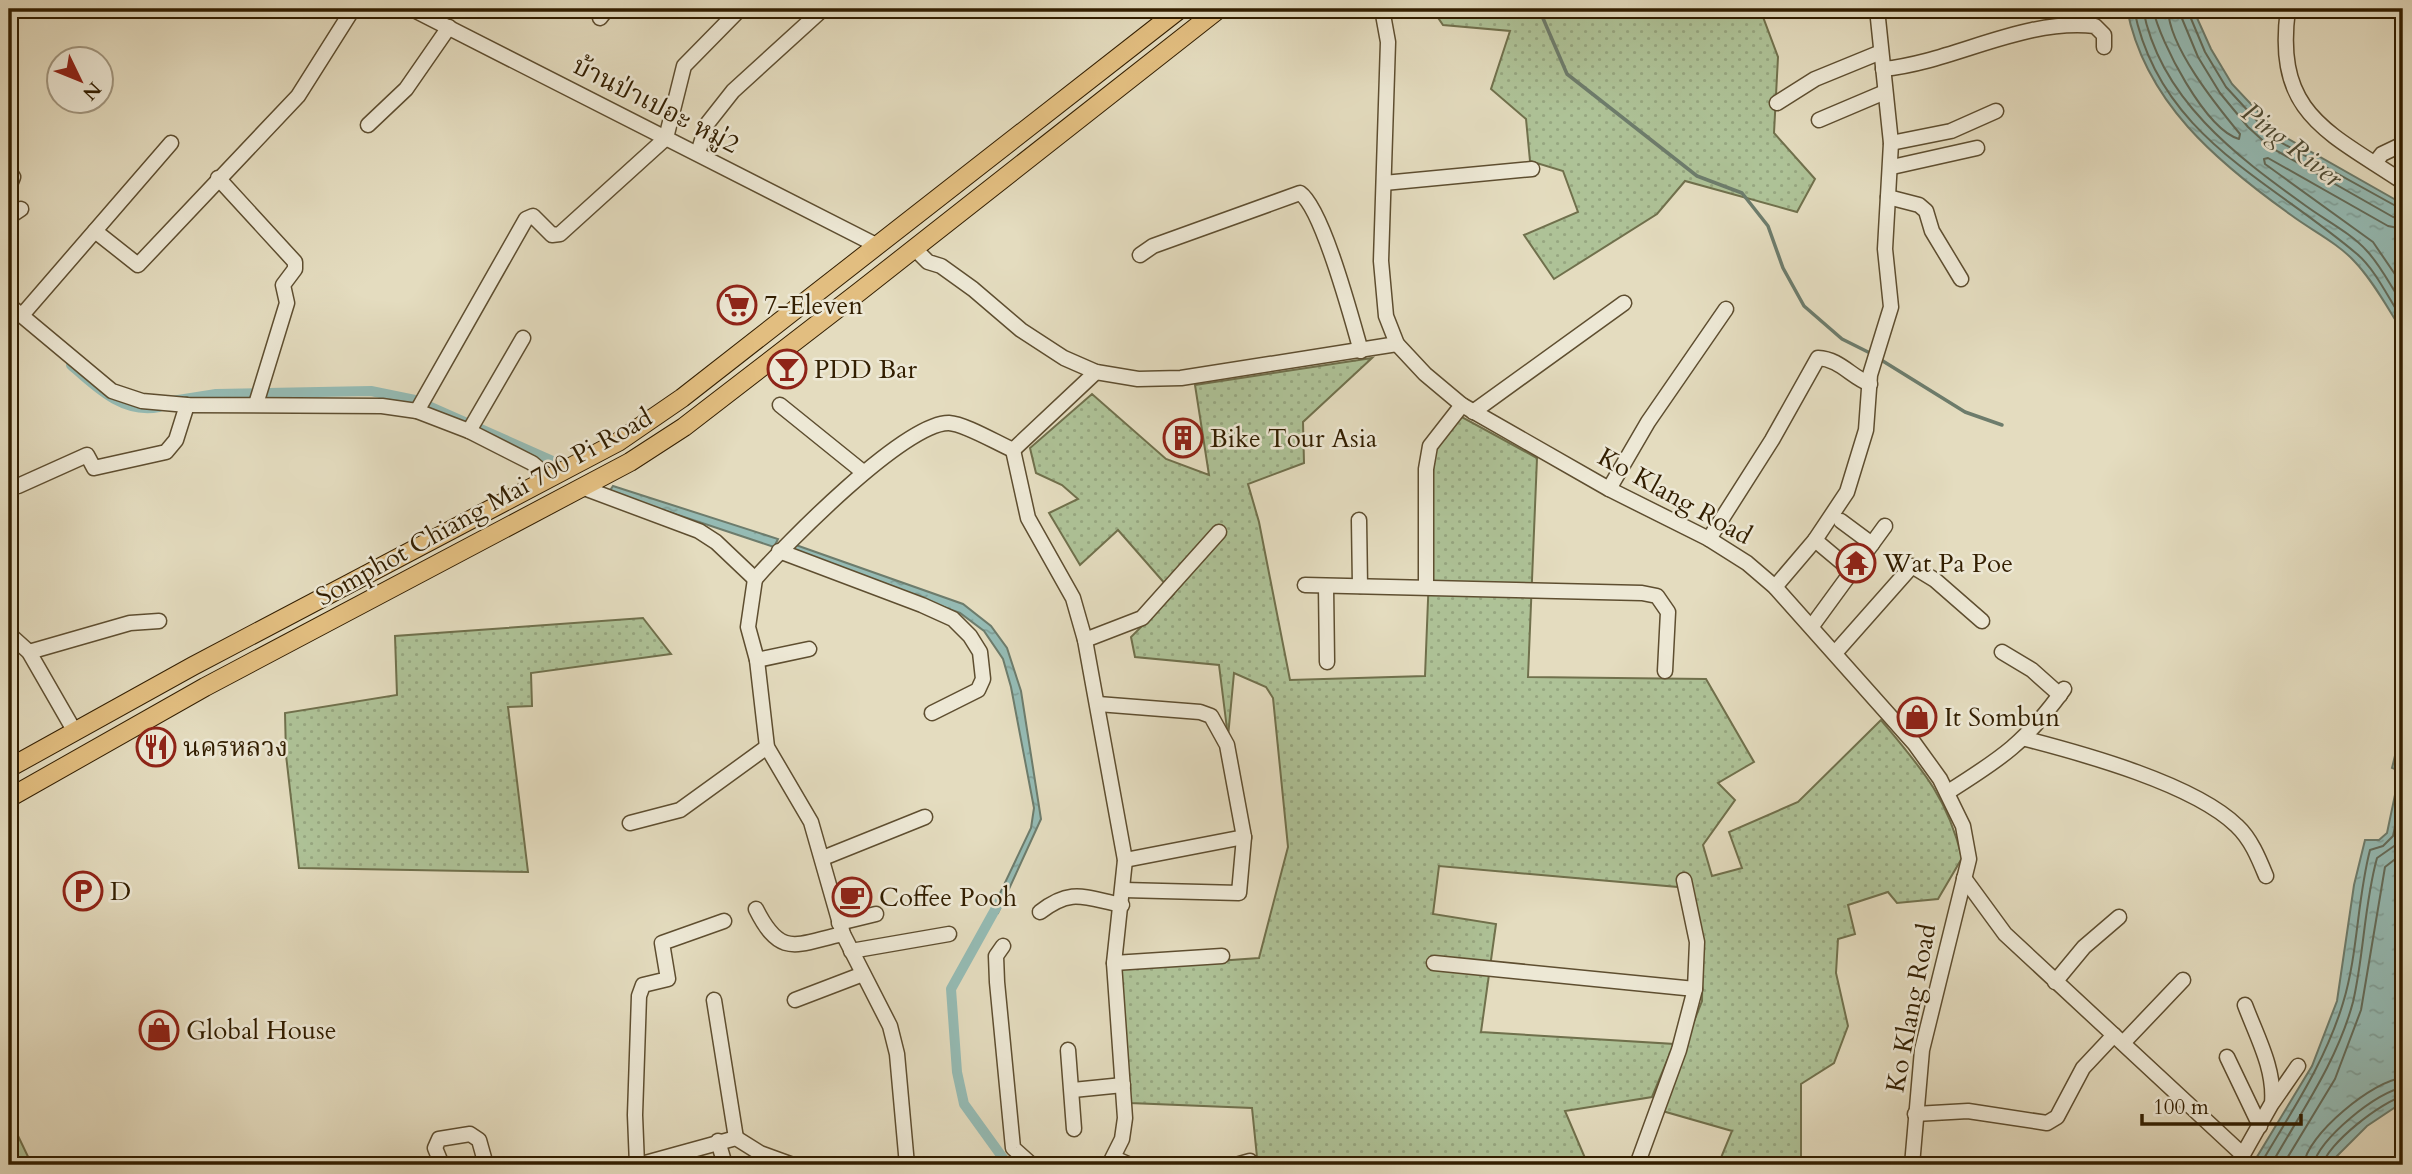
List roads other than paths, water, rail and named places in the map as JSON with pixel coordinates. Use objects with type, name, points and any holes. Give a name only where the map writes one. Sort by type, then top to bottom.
[{"type":"main road","name":"Somphot Chiang Mai 700 Pi Road","points":[[9,768],[618,442],[682,398],[1180,9]]},
{"type":"main road","name":"Somphot Chiang Mai 700 Pi Road","points":[[9,798],[205,687],[584,488],[684,427],[1219,9]]},
{"type":"street","points":[[95,231],[138,265],[298,96],[353,9]]},
{"type":"street","name":"บ้านป่าเปอะ หมู่2","points":[[412,9],[878,246]]},
{"type":"street","points":[[417,411],[526,219],[533,216],[552,235],[560,234],[666,138],[684,66],[740,9]]},
{"type":"street","points":[[698,153],[706,124],[733,92],[823,9]]},
{"type":"street","name":"Ko Klang Road","points":[[1382,9],[1388,42],[1383,290],[1386,316],[1397,344],[1424,373],[1467,408],[1609,489],[1709,539],[1747,563],[1775,587],[1812,626],[1914,743],[1948,792],[1967,841],[1969,859],[1922,1050],[1912,1165]]},
{"type":"street","points":[[1775,587],[1815,540],[1847,492],[1866,429],[1876,354],[1891,307],[1885,249],[1892,167],[1891,144],[1877,9]]},
{"type":"street","points":[[2288,9],[2287,69],[2301,105],[2323,128],[2403,182]]},
{"type":"street","points":[[1883,69],[1914,64],[2008,37],[2084,24],[2101,29],[2104,47]]},
{"type":"street","points":[[368,125],[406,89],[449,27]]},
{"type":"street","points":[[1777,103],[1815,79],[1881,52]]},
{"type":"street","points":[[1819,120],[1885,92]]},
{"type":"street","points":[[1891,144],[1951,131],[1996,111]]},
{"type":"street","points":[[23,314],[171,143]]},
{"type":"street","points":[[2375,163],[2382,154],[2403,144]]},
{"type":"street","points":[[1892,167],[1976,148]]},
{"type":"street","points":[[1384,183],[1532,169]]},
{"type":"street","points":[[9,171],[13,177],[9,187]]},
{"type":"street","points":[[218,178],[295,262],[295,270],[283,285],[287,303],[256,404]]},
{"type":"street","points":[[1140,255],[1153,246],[1300,193],[1308,199],[1342,288],[1361,351]]},
{"type":"street","points":[[1888,197],[1919,205],[1926,211],[1932,231],[1961,279]]},
{"type":"street","points":[[915,248],[928,262],[941,266],[974,289],[1021,330],[1064,358],[1096,372],[1165,380],[1397,344]]},
{"type":"street","points":[[1426,587],[1426,469],[1430,446],[1467,408],[1624,303]]},
{"type":"street","points":[[9,305],[112,391],[142,401],[187,405],[382,406],[417,411],[469,431],[532,463],[550,478]]},
{"type":"street","points":[[1609,489],[1648,422],[1726,309]]},
{"type":"street","points":[[469,431],[523,338]]},
{"type":"street","points":[[1709,539],[1772,440],[1818,358],[1838,363],[1857,379],[1870,384]]},
{"type":"street","points":[[1013,450],[1096,372]]},
{"type":"street","points":[[18,486],[87,455],[94,468],[159,456],[176,440],[187,405]]},
{"type":"street","points":[[780,405],[863,472]]},
{"type":"street","points":[[907,1165],[897,1055],[890,1026],[841,928],[811,822],[766,747],[757,660],[748,627],[755,579],[779,551],[863,472],[926,430],[949,423],[1013,450]]},
{"type":"street","points":[[1013,450],[1028,518],[1073,598],[1098,704],[1125,860],[1114,963],[1125,1118],[1112,1162],[1130,1165]]},
{"type":"street","points":[[584,488],[699,531],[716,542],[755,579]]},
{"type":"street","points":[[1359,520],[1360,586]]},
{"type":"street","points":[[1841,521],[1872,544]]},
{"type":"street","points":[[1812,626],[1885,526]]},
{"type":"street","points":[[1084,640],[1142,618],[1219,532]]},
{"type":"street","points":[[1815,540],[1853,571]]},
{"type":"street","points":[[779,551],[922,605],[953,619],[970,636],[980,652],[983,680],[978,690],[932,713]]},
{"type":"street","points":[[1835,653],[1912,566],[1935,580],[1982,621]]},
{"type":"street","points":[[1305,585],[1657,596],[1668,612],[1665,671]]},
{"type":"street","points":[[1326,586],[1326,662]]},
{"type":"street","points":[[29,652],[142,620],[159,621]]},
{"type":"street","points":[[9,634],[29,652],[75,732]]},
{"type":"street","points":[[757,660],[809,649]]},
{"type":"street","points":[[1948,792],[2008,754],[2025,739],[2062,692],[2002,652]]},
{"type":"street","points":[[1040,912],[1058,898],[1071,895],[1123,897],[1239,893],[1244,837],[1227,745],[1211,716],[1200,712],[1098,704]]},
{"type":"street","points":[[2025,739],[2086,755],[2156,780],[2213,808],[2238,826],[2257,854],[2266,876]]},
{"type":"street","points":[[630,823],[680,810],[766,747]]},
{"type":"street","points":[[822,858],[925,817]]},
{"type":"street","points":[[1125,860],[1244,837]]},
{"type":"street","points":[[1964,878],[2005,934],[2119,1038],[2240,1160],[2272,1104],[2298,1066]]},
{"type":"street","points":[[1637,1165],[1679,1050],[1695,989],[1697,942],[1684,880]]},
{"type":"street","points":[[1957,903],[1970,901],[1984,905]]},
{"type":"street","points":[[756,909],[768,933],[778,941],[796,944],[876,914]]},
{"type":"street","points":[[2055,982],[2084,947],[2119,917]]},
{"type":"street","points":[[724,921],[662,943],[668,979],[643,985],[639,996],[635,1115],[637,1165],[670,1160],[718,1141],[736,1138],[760,1153],[793,1165]]},
{"type":"street","points":[[851,951],[949,934]]},
{"type":"street","points":[[1003,946],[996,956],[997,982],[1013,1148],[1032,1165]]},
{"type":"street","points":[[1114,963],[1222,956]]},
{"type":"street","points":[[1434,964],[1695,989]]},
{"type":"street","points":[[795,1000],[863,974]]},
{"type":"street","points":[[1915,1114],[1968,1111],[2047,1123],[2057,1117],[2084,1068],[2183,980]]},
{"type":"street","points":[[714,1000],[736,1138]]},
{"type":"street","points":[[2245,1005],[2273,1078],[2272,1104]]},
{"type":"street","points":[[1068,1050],[1074,1129]]},
{"type":"street","points":[[2227,1057],[2260,1126]]},
{"type":"street","points":[[1073,1090],[1123,1085]]},
{"type":"street","points":[[442,1165],[435,1148],[439,1139],[470,1134],[479,1140],[486,1165]]},
{"type":"street","points":[[718,1141],[725,1165]]},
{"type":"water","name":"Ping River","points":[[2127,9],[2193,9],[2211,49],[2232,84],[2278,133],[2403,204],[2403,332],[2381,296],[2348,255],[2263,195],[2211,151],[2188,127],[2167,101],[2150,73],[2136,42]]},
{"type":"water","points":[[613,486],[778,539],[774,547],[609,492]]},
{"type":"water","points":[[793,544],[963,604],[991,626],[1007,648],[1021,691],[1041,819],[998,913],[992,910],[1031,828],[1034,808],[1011,687],[1003,659],[984,631],[960,613],[787,551]]},
{"type":"water","points":[[2403,723],[2403,1102],[2367,1126],[2328,1165],[2252,1165],[2312,1066],[2337,1001],[2354,885],[2365,840],[2379,840],[2387,833],[2400,771],[2392,768]]},
{"type":"waterway","points":[[1539,9],[1567,74],[1697,176],[1742,193],[1768,226],[1783,268],[1804,306],[1842,339],[1872,354]]},
{"type":"waterway","points":[[1878,358],[1965,412],[2002,425]]},
{"type":"waterway","points":[[71,365],[101,390],[122,403],[134,407],[159,407]]},
{"type":"waterway","points":[[172,401],[216,394],[371,391],[415,400],[555,462]]},
{"type":"waterway","points":[[1001,899],[951,989],[957,1072],[964,1104],[1008,1165]]},
{"type":"place","name":"7-Eleven","points":[[737,305]]},
{"type":"place","name":"PDD Bar","points":[[787,369]]},
{"type":"place","name":"Bike Tour Asia","points":[[1183,438]]},
{"type":"place","name":"Wat Pa Poe","points":[[1856,563]]},
{"type":"place","name":"It Sombun","points":[[1917,717]]},
{"type":"place","name":"นครหลวง","points":[[156,747]]},
{"type":"place","name":"D","points":[[83,891]]},
{"type":"place","name":"Coffee Pooh","points":[[852,897]]},
{"type":"place","name":"Global House","points":[[159,1030]]}]
